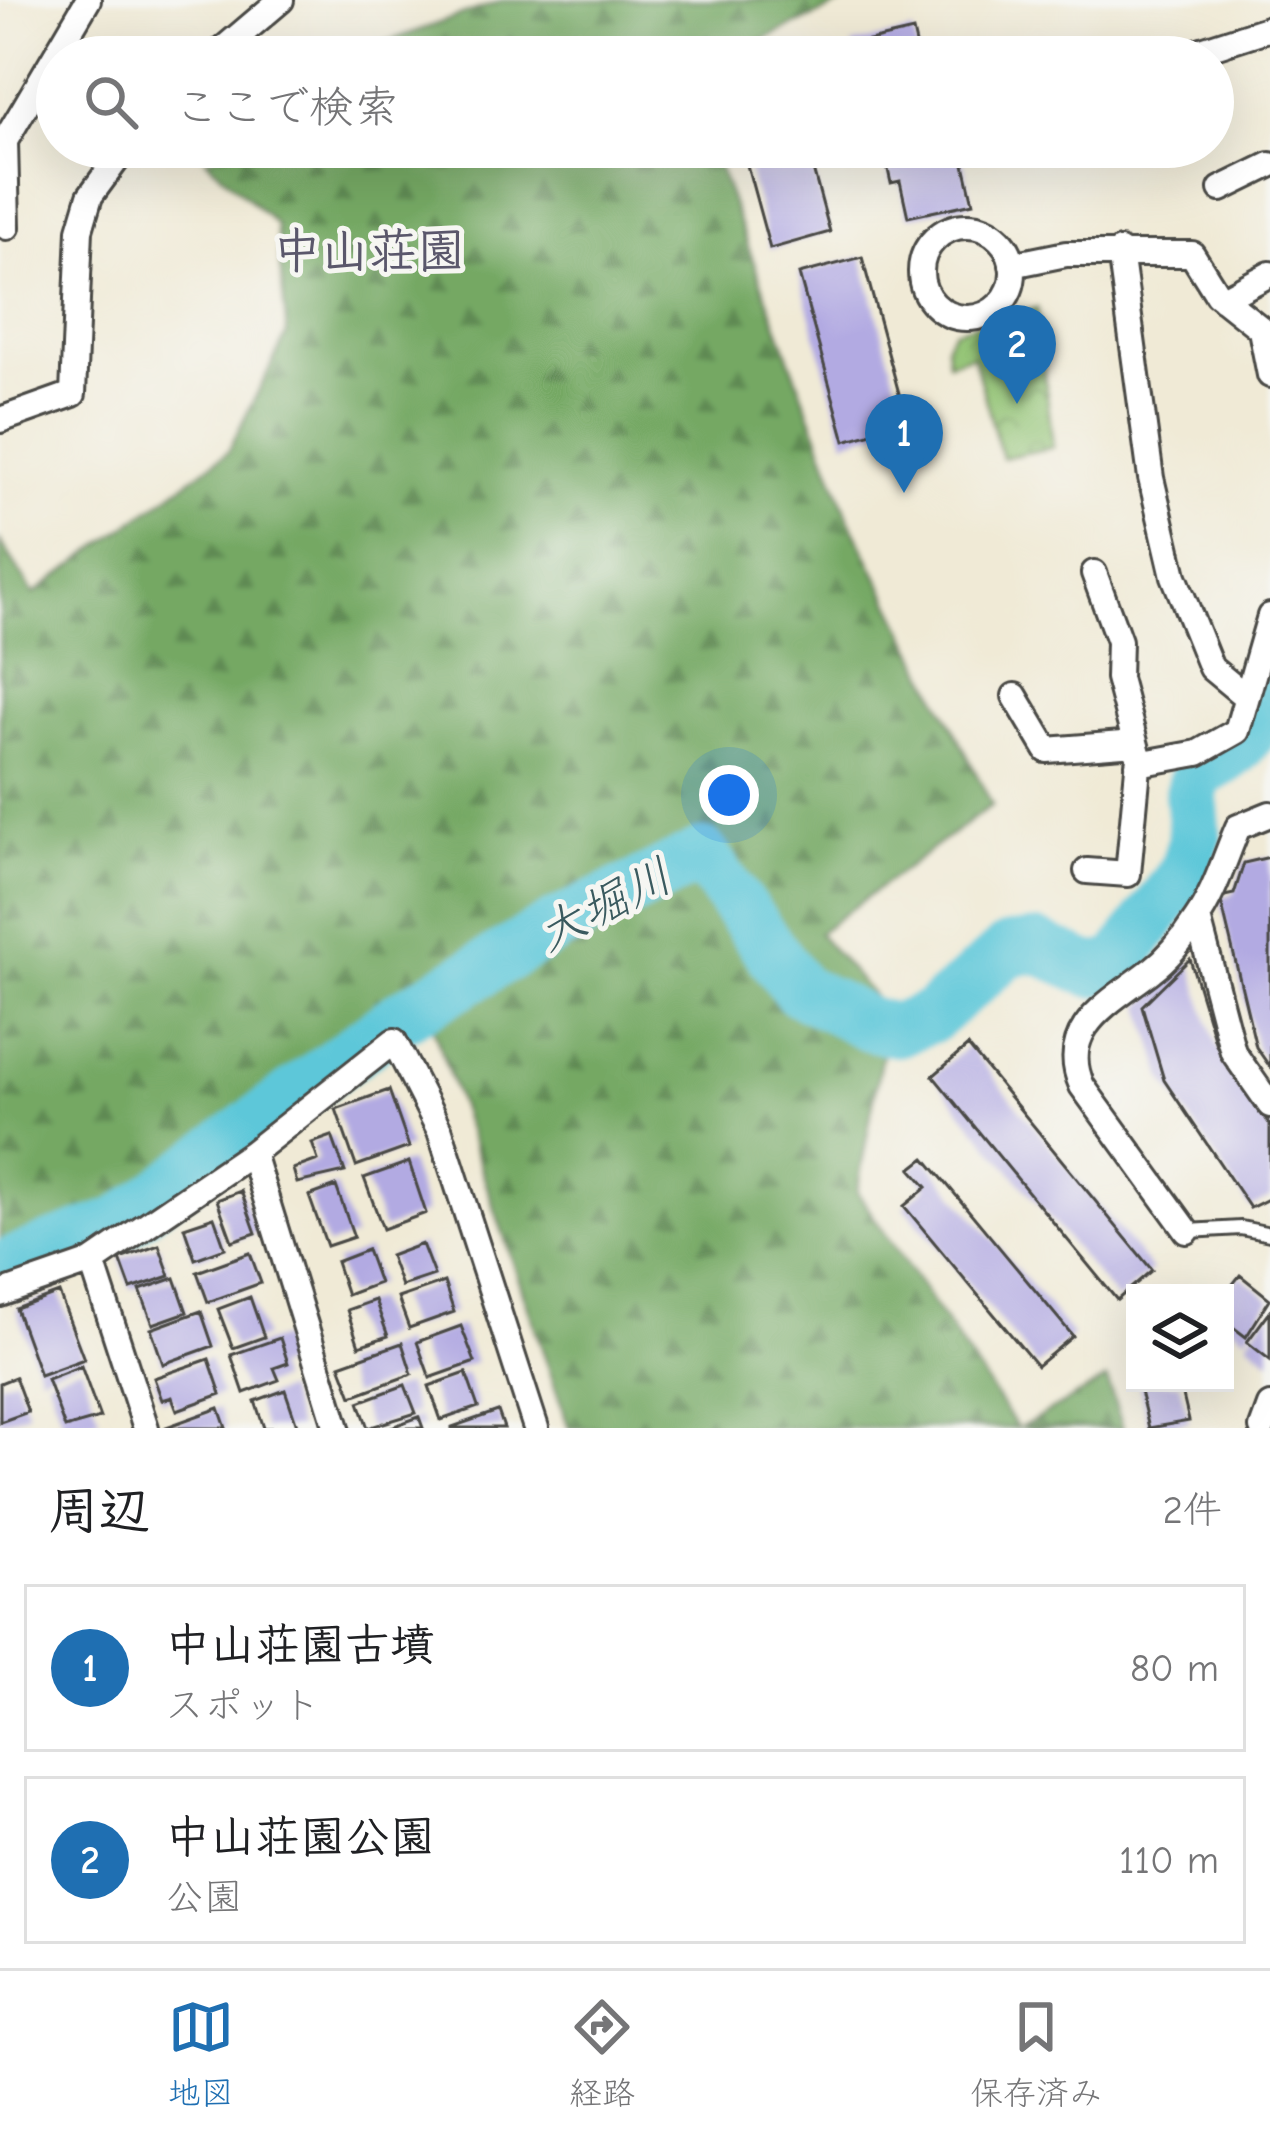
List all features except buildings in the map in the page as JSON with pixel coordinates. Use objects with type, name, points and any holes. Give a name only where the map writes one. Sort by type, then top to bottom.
[{"type":"street","points":[[67,36],[88,0]]},
{"type":"street","points":[[239,36],[281,0]]},
{"type":"street","points":[[1234,40],[1270,28]]},
{"type":"street","points":[[7,227],[5,141],[36,88]]},
{"type":"street","points":[[1221,189],[1270,165]]},
{"type":"street","points":[[0,420],[73,394],[80,230],[90,196],[111,168]]},
{"type":"street","points":[[1120,251],[1151,478],[1174,576],[1211,668],[1246,698]]},
{"type":"street","points":[[1012,265],[1120,251],[1192,254],[1223,299],[1266,333],[1270,375]]},
{"type":"street","points":[[1223,299],[1270,274]]},
{"type":"street","points":[[1087,871],[1129,874],[1137,754],[1118,678],[1119,641],[1094,573]]},
{"type":"street","points":[[1015,696],[1047,750],[1198,753],[1237,731],[1270,616]]},
{"type":"street","points":[[1187,1232],[1082,1086],[1076,1059],[1086,1021],[1156,967],[1198,918],[1238,827],[1270,814]]},
{"type":"street","points":[[1198,918],[1233,1052],[1270,1106]]},
{"type":"street","points":[[0,1294],[92,1262],[252,1153],[394,1041],[440,1131],[536,1428]]},
{"type":"street","points":[[252,1153],[337,1428]]},
{"type":"street","points":[[92,1262],[146,1428]]},
{"type":"street","points":[[1262,1428],[1270,1406]]},
{"type":"lane","points":[[1187,1232],[1241,1228],[1270,1234]]},
{"type":"green space","points":[[504,0],[851,0],[771,36],[403,36]]},
{"type":"green space","points":[[216,168],[719,168],[849,519],[992,805],[818,933],[889,1014],[857,1192],[1017,1428],[569,1428],[426,1006],[80,1219],[0,1254],[0,541],[34,594],[228,452],[287,334],[276,225]]},
{"type":"green space","points":[[1037,308],[1053,447],[1002,458],[973,355],[948,362],[946,345],[954,330]]},
{"type":"green space","points":[[1107,1379],[1123,1428],[1020,1428]]},
{"type":"waterway","name":"大堀川","points":[[0,1268],[123,1222],[397,1019],[558,925],[702,855],[798,989],[869,1024],[897,1030],[932,1016],[1009,950],[1038,947],[1093,971],[1119,963],[1185,872],[1195,838],[1191,794],[1197,773],[1233,751],[1252,727],[1270,656]]},
{"type":"place","name":"中山荘園公園","points":[[1017,404]]},
{"type":"place","name":"中山荘園古墳","points":[[904,493]]},
{"type":"district","name":"中山荘園","points":[[369,250]]}]
